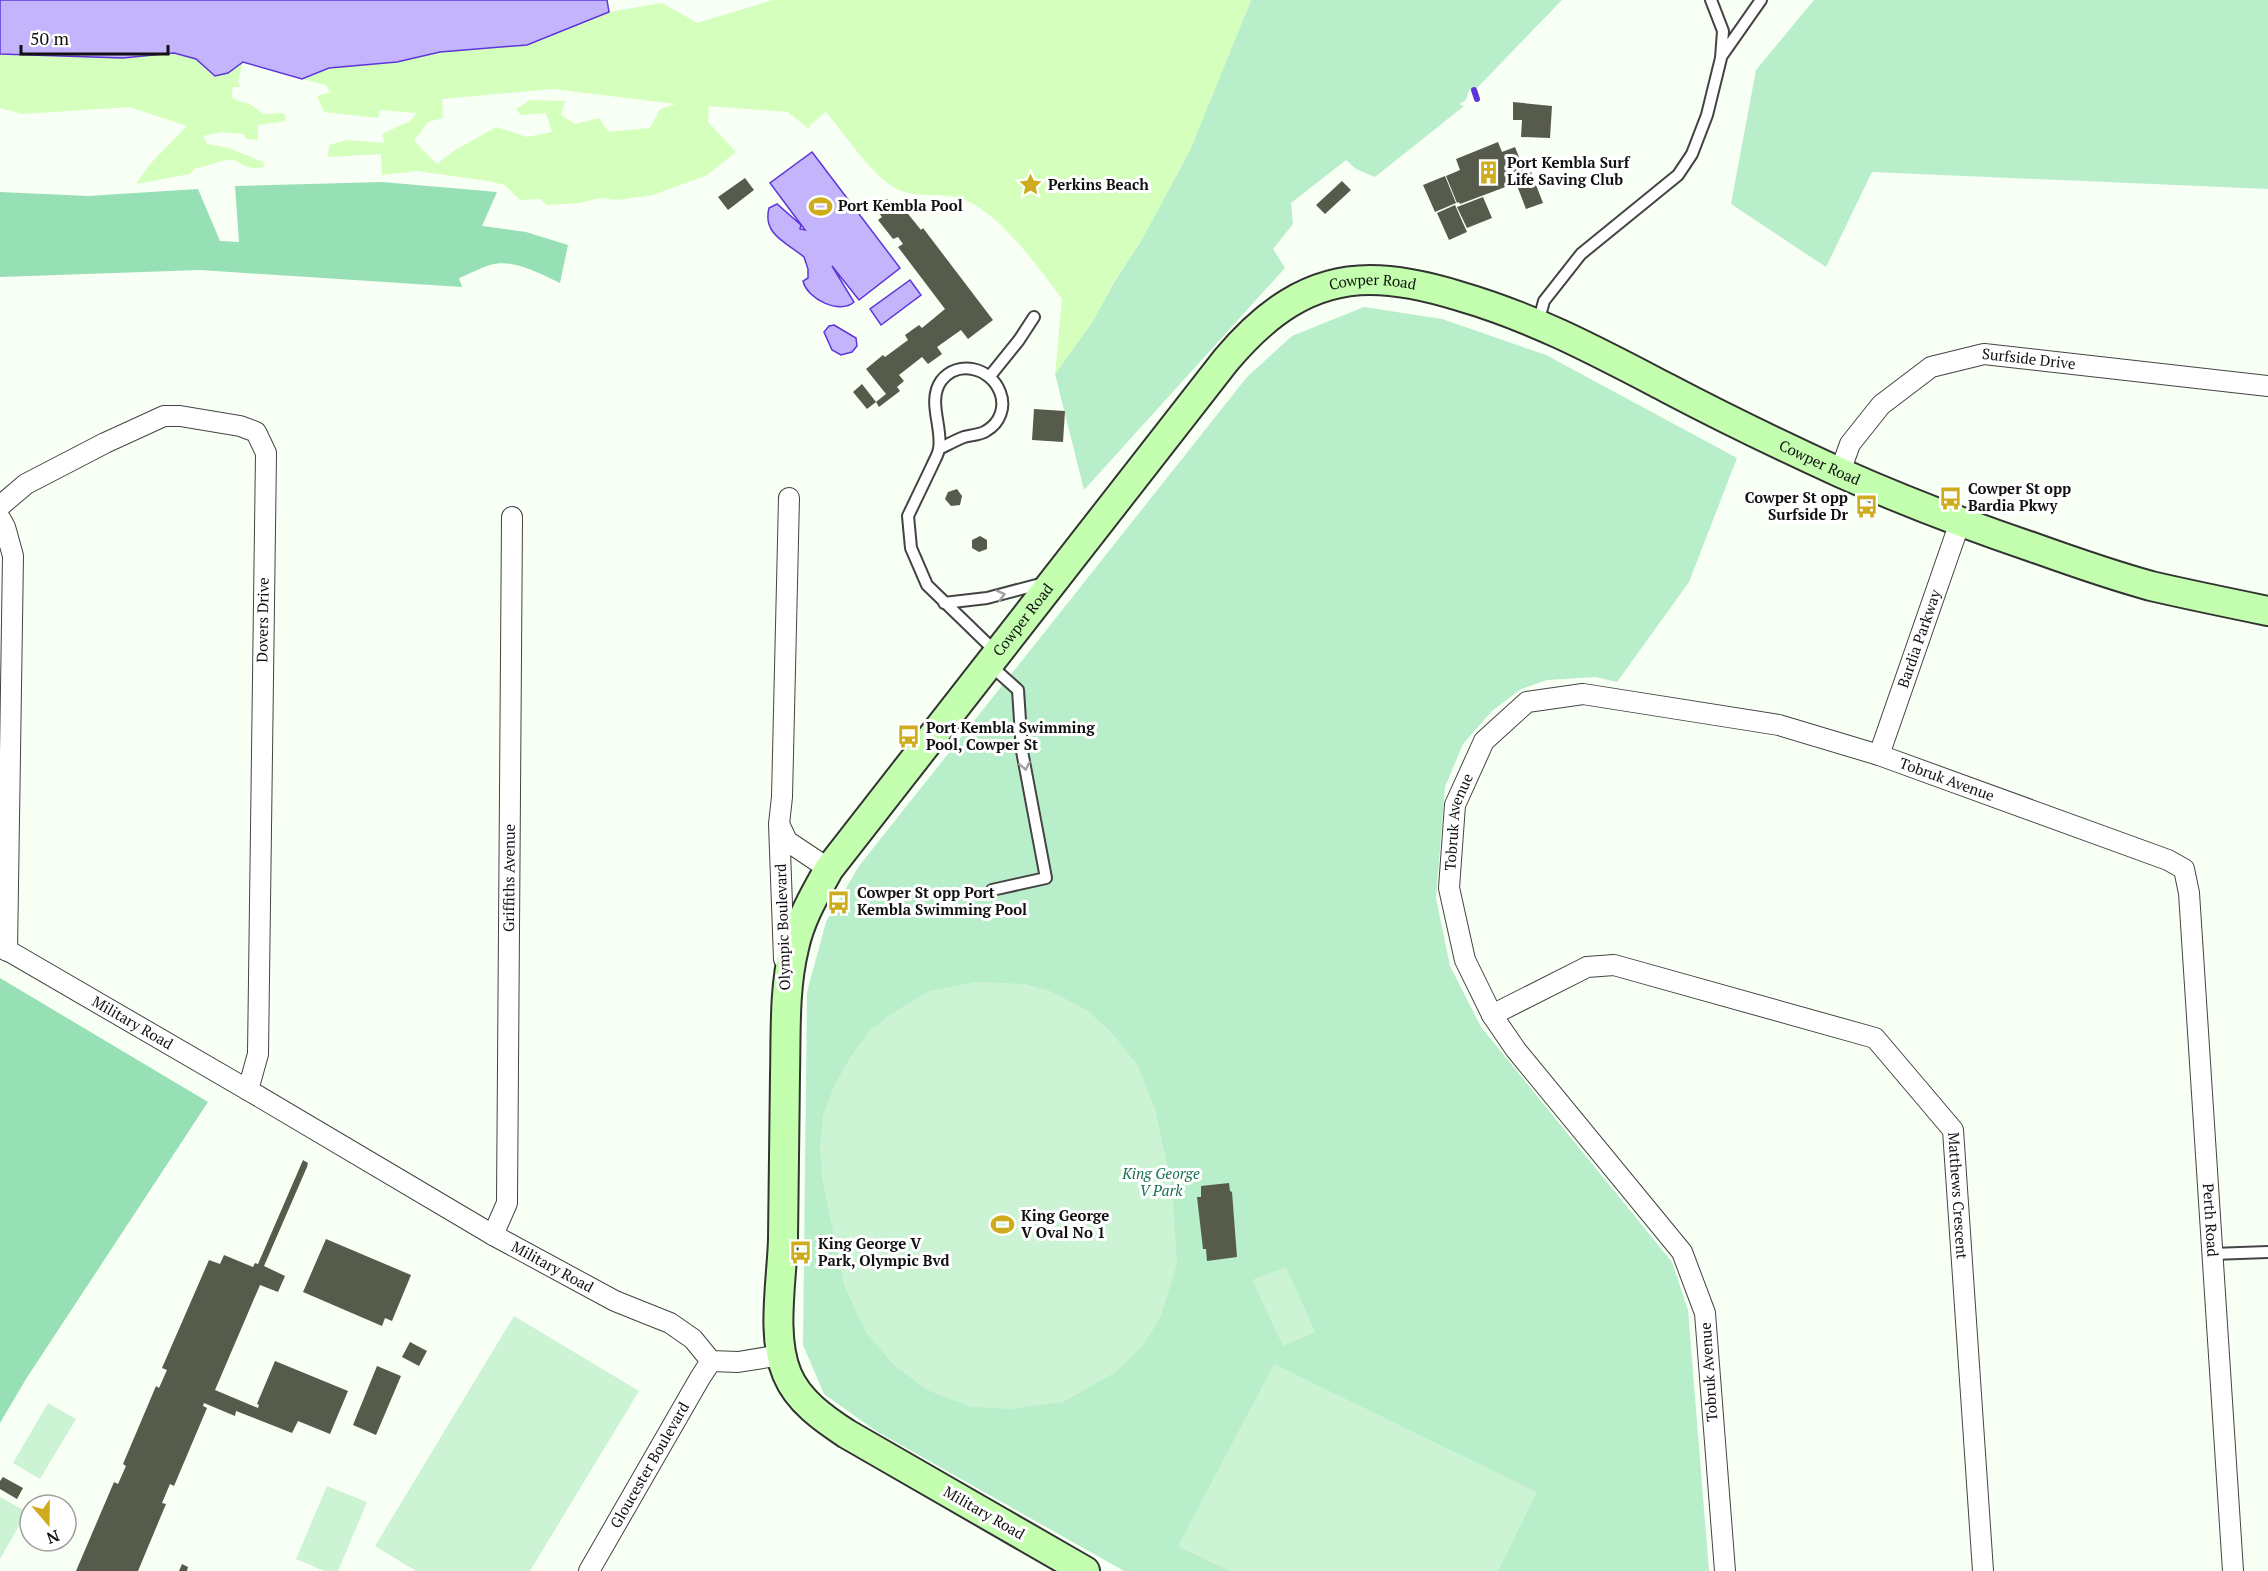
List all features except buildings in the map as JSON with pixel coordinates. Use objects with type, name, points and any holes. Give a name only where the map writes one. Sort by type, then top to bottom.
[{"type":"main road","name":"Cowper Road","points":[[786,1001],[798,931],[829,869],[1245,338],[1273,312],[1294,299],[1343,282],[1370,280],[1425,286],[1485,303],[1538,323],[1742,427],[1840,472],[1960,522],[2141,583],[2268,611]]},
{"type":"main road","name":"Olympic Boulevard","points":[[781,1355],[780,1293],[783,1247],[786,1001]]},
{"type":"main road","name":"Military Road","points":[[781,1355],[787,1375],[797,1392],[827,1421],[1085,1571]]},
{"type":"street","name":"Surfside Drive","points":[[1840,472],[1850,444],[1881,405],[1931,368],[1984,354],[2268,386]]},
{"type":"street","name":"Dovers Drive","points":[[0,506],[26,484],[164,416],[180,416],[240,426],[256,432],[266,453],[258,1054],[248,1090]]},
{"type":"street","name":"Olympic Boulevard","points":[[786,1001],[779,824],[782,797],[789,498]]},
{"type":"street","name":"Griffiths Avenue","points":[[493,1235],[507,1203],[512,517]]},
{"type":"street","points":[[0,518],[5,527],[13,556],[4,948]]},
{"type":"street","name":"Bardia Parkway","points":[[1879,755],[1960,522]]},
{"type":"street","name":"Tobruk Avenue","points":[[1725,1571],[1705,1313],[1682,1252],[1516,1050],[1492,1015],[1465,960],[1449,888],[1455,805],[1484,741],[1527,702],[1583,694],[1779,725],[1879,755],[2168,860],[2184,869]]},
{"type":"street","points":[[779,824],[787,841],[829,869]]},
{"type":"street","name":"Perth Road","points":[[2184,869],[2189,893],[2233,1571]]},
{"type":"street","name":"Military Road","points":[[4,948],[493,1235],[615,1301],[670,1323],[693,1340],[711,1361]]},
{"type":"street","name":"Matthews Crescent","points":[[1492,1015],[1587,967],[1614,965],[1875,1038],[1953,1130],[1983,1571]]},
{"type":"street","points":[[711,1361],[738,1362],[781,1355]]},
{"type":"street","name":"Gloucester Boulevard","points":[[589,1571],[711,1361]]},
{"type":"lane","points":[[1538,323],[1544,301],[1581,254],[1678,175],[1692,154],[1707,115],[1721,58],[1723,31],[1711,0]]},
{"type":"lane","points":[[1721,58],[1761,0]]},
{"type":"lane","points":[[990,376],[1034,317]]},
{"type":"lane","points":[[939,449],[963,437],[985,432],[997,423],[1002,412],[1003,399],[990,376],[977,369],[968,368],[948,374],[941,382],[936,399],[939,449],[908,516],[908,527],[911,548],[927,585],[993,658],[1018,690],[1022,751],[1046,878],[992,890]]},
{"type":"lane","points":[[944,603],[987,598],[1056,580]]},
{"type":"lane","points":[[2212,1254],[2268,1252]]},
{"type":"green space","points":[[1251,0],[1562,0],[1477,88],[1469,90],[1466,100],[1459,104],[1464,106],[1375,177],[1356,169],[1346,160],[1291,203],[1293,224],[1273,249],[1285,268],[1084,490],[1055,374],[1093,321],[1114,282],[1141,241],[1190,150]]},
{"type":"green space","points":[[1814,0],[2268,0],[2268,189],[1872,172],[1826,267],[1731,204],[1756,70]]},
{"type":"green space","name":"King George V Park","points":[[1364,307],[1442,319],[1546,355],[1737,458],[1689,582],[1617,682],[1596,677],[1547,680],[1521,689],[1492,711],[1463,744],[1445,787],[1436,898],[1450,966],[1481,1027],[1672,1262],[1688,1310],[1709,1571],[1124,1571],[876,1431],[824,1394],[803,1345],[807,992],[826,922],[859,866],[1247,377],[1292,336]]},
{"type":"green space","name":"King George V Oval No 1","points":[[976,982],[1025,984],[1050,991],[1087,1010],[1113,1034],[1138,1066],[1155,1109],[1172,1186],[1177,1264],[1160,1319],[1143,1345],[1116,1372],[1063,1402],[1011,1409],[971,1407],[927,1390],[893,1364],[865,1331],[844,1285],[822,1177],[820,1147],[823,1116],[834,1086],[851,1056],[870,1030],[888,1016],[929,991]]},
{"type":"green space","points":[[1286,1267],[1315,1332],[1283,1346],[1252,1280]]},
{"type":"green space","points":[[514,1316],[639,1391],[530,1571],[416,1571],[375,1546]]},
{"type":"green space","points":[[1274,1364],[1537,1492],[1498,1571],[1229,1571],[1178,1546]]},
{"type":"green space","points":[[48,1403],[76,1419],[40,1479],[13,1463]]},
{"type":"green space","points":[[327,1486],[367,1502],[338,1571],[324,1571],[296,1559]]},
{"type":"green space","points":[[0,1497],[18,1507],[18,1528],[0,1559]]},
{"type":"shaded area","points":[[0,0],[607,0],[609,12],[527,45],[440,52],[397,62],[329,68],[302,79],[243,62],[228,73],[215,76],[196,59],[174,53],[123,58],[0,54]]},
{"type":"shaded area","name":"Port Kembla Pool","points":[[812,152],[900,268],[859,300],[832,266],[854,302],[848,306],[833,306],[811,294],[803,281],[808,278],[804,257],[778,237],[769,225],[769,208],[777,204],[801,225],[800,229],[805,230],[770,183]]},
{"type":"shaded area","points":[[382,182],[497,192],[482,226],[526,232],[568,245],[560,283],[517,265],[499,263],[459,278],[462,287],[200,270],[0,277],[0,192],[88,196],[198,189],[220,241],[239,242],[235,186]]},
{"type":"shaded area","points":[[910,280],[921,295],[881,325],[870,309]]},
{"type":"shaded area","points":[[834,325],[856,338],[857,346],[852,352],[841,355],[832,350],[824,332],[829,326]]},
{"type":"shaded area","points":[[0,978],[208,1102],[26,1379],[0,1423]]},
{"type":"sand","name":"Perkins Beach","points":[[773,0],[1251,0],[1190,150],[1141,241],[1114,281],[1093,321],[1055,374],[1062,299],[1014,239],[1000,224],[970,202],[955,197],[904,192],[888,183],[859,154],[826,112],[810,125],[809,129],[788,112],[709,106],[708,122],[736,152],[707,175],[653,195],[618,200],[600,198],[579,203],[547,205],[540,199],[520,200],[505,185],[489,181],[417,171],[382,175],[381,154],[328,157],[329,145],[347,140],[385,143],[382,134],[410,121],[417,113],[380,110],[378,118],[324,112],[317,96],[330,92],[326,85],[302,79],[328,68],[397,62],[440,52],[527,45],[609,12],[662,3],[697,23]],"holes":[[[553,89],[676,104],[660,109],[650,128],[608,132],[599,118],[575,124],[561,115],[565,101],[530,100],[516,109],[521,115],[546,113],[552,132],[527,137],[496,127],[452,152],[437,164],[414,141],[428,122],[443,118],[442,99]]]},
{"type":"sand","points":[[174,53],[196,59],[215,76],[228,73],[243,62],[238,82],[241,87],[233,87],[231,97],[250,104],[263,114],[284,113],[286,121],[258,125],[258,140],[246,139],[243,134],[221,132],[203,136],[207,144],[229,148],[263,162],[264,167],[251,168],[236,161],[227,160],[195,168],[190,174],[136,184],[149,165],[187,126],[129,107],[22,114],[0,108],[0,54],[123,58]]},
{"type":"waterway","points":[[1474,90],[1477,99]]},
{"type":"place","name":"Port Kembla Surf Life Saving Club","points":[[1489,172]]},
{"type":"place","name":"Perkins Beach","points":[[1030,185]]},
{"type":"place","name":"Port Kembla Pool","points":[[820,206]]},
{"type":"place","name":"Cowper St opp Bardia Pkwy","points":[[1950,498]]},
{"type":"place","name":"Cowper St opp Surfside Dr","points":[[1866,507]]},
{"type":"place","name":"Port Kembla Swimming Pool, Cowper St","points":[[908,737]]},
{"type":"place","name":"Cowper St opp Port Kembla Swimming Pool","points":[[839,902]]},
{"type":"place","name":"King George V Oval No 1","points":[[1003,1225]]},
{"type":"place","name":"King George V Park, Olympic Bvd","points":[[800,1253]]}]
